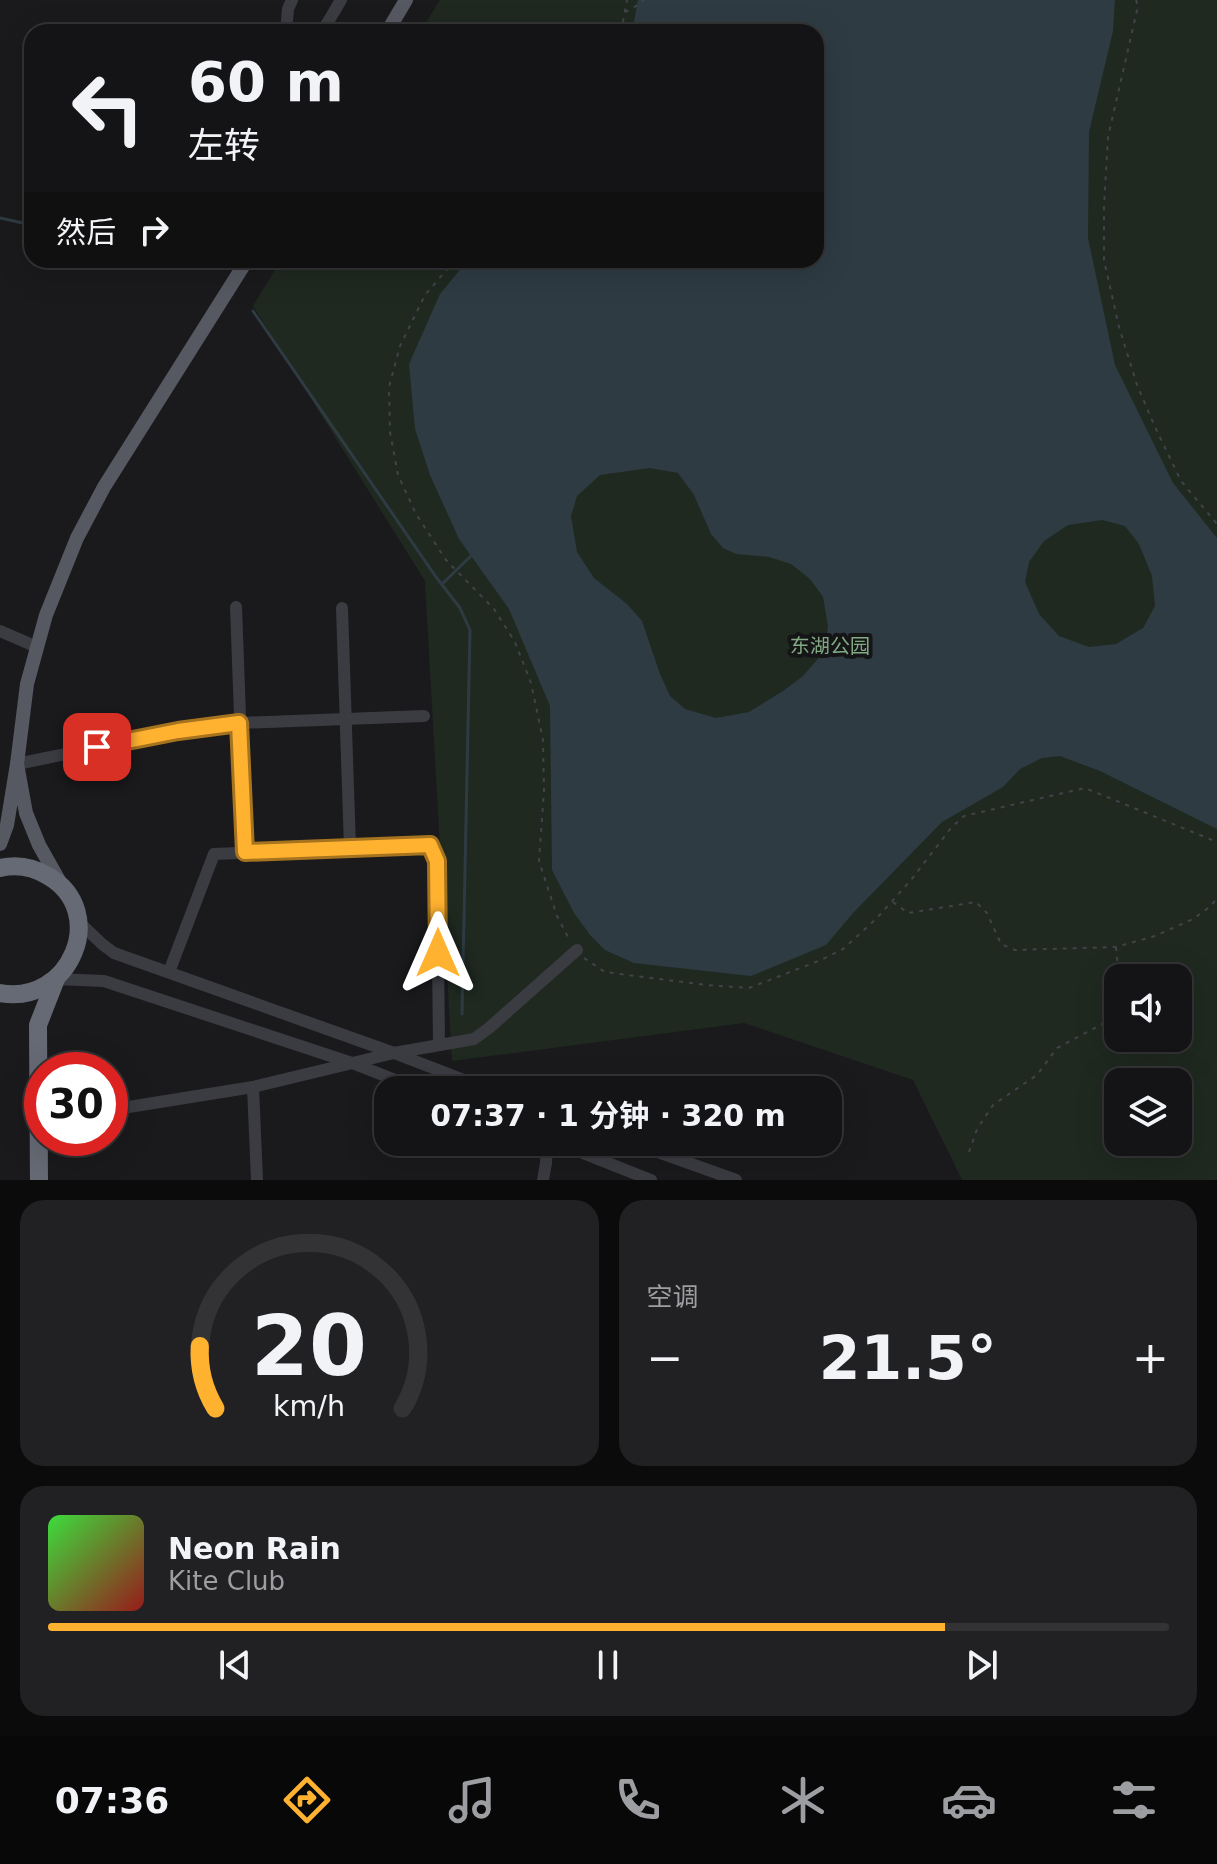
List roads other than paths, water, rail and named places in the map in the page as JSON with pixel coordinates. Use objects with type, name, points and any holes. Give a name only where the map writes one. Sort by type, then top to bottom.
[{"type":"highway","points":[[0,868],[24,866],[54,879],[66,891],[78,921],[78,942],[70,963],[56,979],[40,989],[22,994],[0,993]]},
{"type":"highway","points":[[39,1052],[38,1025],[56,979]]},
{"type":"highway","points":[[39,1156],[39,1180]]},
{"type":"main road","points":[[392,24],[406,0]]},
{"type":"main road","points":[[0,844],[7,825],[27,684],[46,615],[71,550],[97,500],[242,268]]},
{"type":"main road","points":[[17,764],[26,813],[34,835],[66,891]]},
{"type":"street","points":[[287,24],[292,0]]},
{"type":"street","points":[[327,24],[341,0]]},
{"type":"street","points":[[236,607],[245,852]]},
{"type":"street","points":[[342,608],[350,848]]},
{"type":"street","points":[[0,631],[37,647]]},
{"type":"street","points":[[17,764],[178,731],[239,723],[424,716]]},
{"type":"street","points":[[169,972],[214,854],[430,845],[437,861],[439,1045]]},
{"type":"street","points":[[78,921],[114,953],[454,1076]]},
{"type":"street","points":[[128,1107],[253,1087],[394,1053],[474,1039],[577,950]]},
{"type":"street","points":[[56,979],[104,981],[385,1076]]},
{"type":"street","points":[[253,1087],[257,1180]]},
{"type":"street","points":[[543,1180],[546,1156]]},
{"type":"street","points":[[590,1156],[651,1180]]},
{"type":"street","points":[[669,1156],[736,1180]]},
{"type":"waterway","points":[[0,218],[24,223]]},
{"type":"waterway","points":[[253,311],[460,608],[470,630],[462,1014]]},
{"type":"waterway","points":[[442,584],[471,556]]},
{"type":"park label","name":"东湖公园","points":[[830,646]]}]
